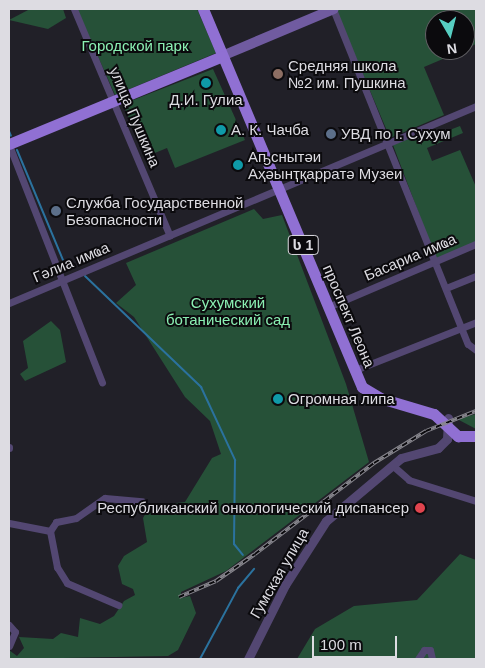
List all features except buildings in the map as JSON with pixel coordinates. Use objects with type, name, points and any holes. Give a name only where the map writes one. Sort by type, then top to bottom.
[{"type":"highway","name":"ს 1","points":[[203,9],[222,56]]},
{"type":"highway","points":[[9,144],[222,56]]},
{"type":"highway","name":"проспект Леона","points":[[222,56],[280,189],[355,370],[370,394],[434,414],[451,435]]},
{"type":"highway","name":"ს 1","points":[[410,405],[435,408],[457,427],[476,434]]},
{"type":"highway","name":"ს 1","points":[[451,435],[476,434]]},
{"type":"main road","points":[[222,56],[333,9]]},
{"type":"street","name":"улица Пушкина","points":[[74,9],[170,236]]},
{"type":"street","points":[[333,9],[462,329],[476,350]]},
{"type":"street","name":"Гәлиа имҩа","points":[[9,303],[476,106]]},
{"type":"street","points":[[9,144],[64,279],[102,382]]},
{"type":"street","name":"Басариа имҩа","points":[[328,308],[476,244]]},
{"type":"street","points":[[446,288],[476,276]]},
{"type":"street","points":[[355,370],[476,322]]},
{"type":"street","points":[[448,418],[451,435]]},
{"type":"street","name":"Гумская улица","points":[[248,659],[285,585],[326,521],[401,458],[429,454],[451,435]]},
{"type":"street","points":[[392,465],[409,480],[476,502]]},
{"type":"street","points":[[118,605],[67,583],[57,567],[50,531],[56,522],[76,518],[105,498],[142,501]]},
{"type":"street","points":[[9,523],[50,531]]},
{"type":"street","points":[[9,625],[15,632],[9,646]]},
{"type":"street","points":[[418,659],[424,650],[430,650],[432,659]]},
{"type":"green space","points":[[30,9],[63,9],[66,18],[48,29],[9,20]]},
{"type":"green space","name":"Городской парк","points":[[77,9],[197,9],[216,53],[115,95]]},
{"type":"green space","points":[[476,9],[475,44],[475,10],[425,10],[425,60],[440,60],[424,67],[444,115],[390,138],[336,10]]},
{"type":"green space","points":[[213,69],[245,140],[175,168],[167,148],[145,157],[123,104]]},
{"type":"green space","points":[[460,126],[463,133],[427,148],[432,161],[460,150],[476,187],[476,242],[436,259],[393,145],[420,134],[426,139]]},
{"type":"green space","name":"Сухумский ботанический сад","points":[[254,209],[263,219],[282,215],[346,384],[369,462],[226,571],[181,592],[181,598],[190,596],[196,613],[178,650],[168,656],[9,659],[9,650],[17,656],[24,648],[19,637],[53,639],[61,633],[78,637],[80,618],[100,624],[114,616],[124,601],[135,595],[133,589],[122,584],[118,566],[124,556],[147,542],[143,518],[150,506],[185,502],[212,458],[221,454],[210,421],[185,397],[134,317],[116,303],[136,285],[126,263]]},
{"type":"green space","points":[[51,321],[60,330],[66,362],[25,381],[20,374],[28,368],[23,341]]},
{"type":"green space","points":[[476,414],[476,429],[459,420],[462,418]]},
{"type":"green space","points":[[460,554],[476,560],[476,659],[297,659],[315,629],[354,606],[417,600]]},
{"type":"waterway","points":[[9,131],[11,136]]},
{"type":"waterway","points":[[17,150],[63,260]]},
{"type":"waterway","points":[[85,276],[201,387],[235,460],[234,544],[243,555]]},
{"type":"waterway","points":[[200,659],[238,588],[254,569]]},
{"type":"railway","points":[[179,597],[216,581],[255,554],[374,463],[426,431],[476,411]]},
{"type":"place","name":"Средняя школа №2 им. Пушкина","points":[[278,74]]},
{"type":"place","name":"Д.И. Гулиа","points":[[206,83]]},
{"type":"place","name":"А. К. Чачба","points":[[221,130]]},
{"type":"place","name":"УВД по г. Сухум","points":[[331,134]]},
{"type":"place","name":"Аҧснытәи Аҳәынҭқарратә Музеи","points":[[238,165]]},
{"type":"place","name":"Служба Государственной Безопасности","points":[[56,211]]},
{"type":"place","name":"Огромная липа","points":[[278,399]]},
{"type":"place","name":"Республиканский онкологический диспансер","points":[[420,508]]}]
